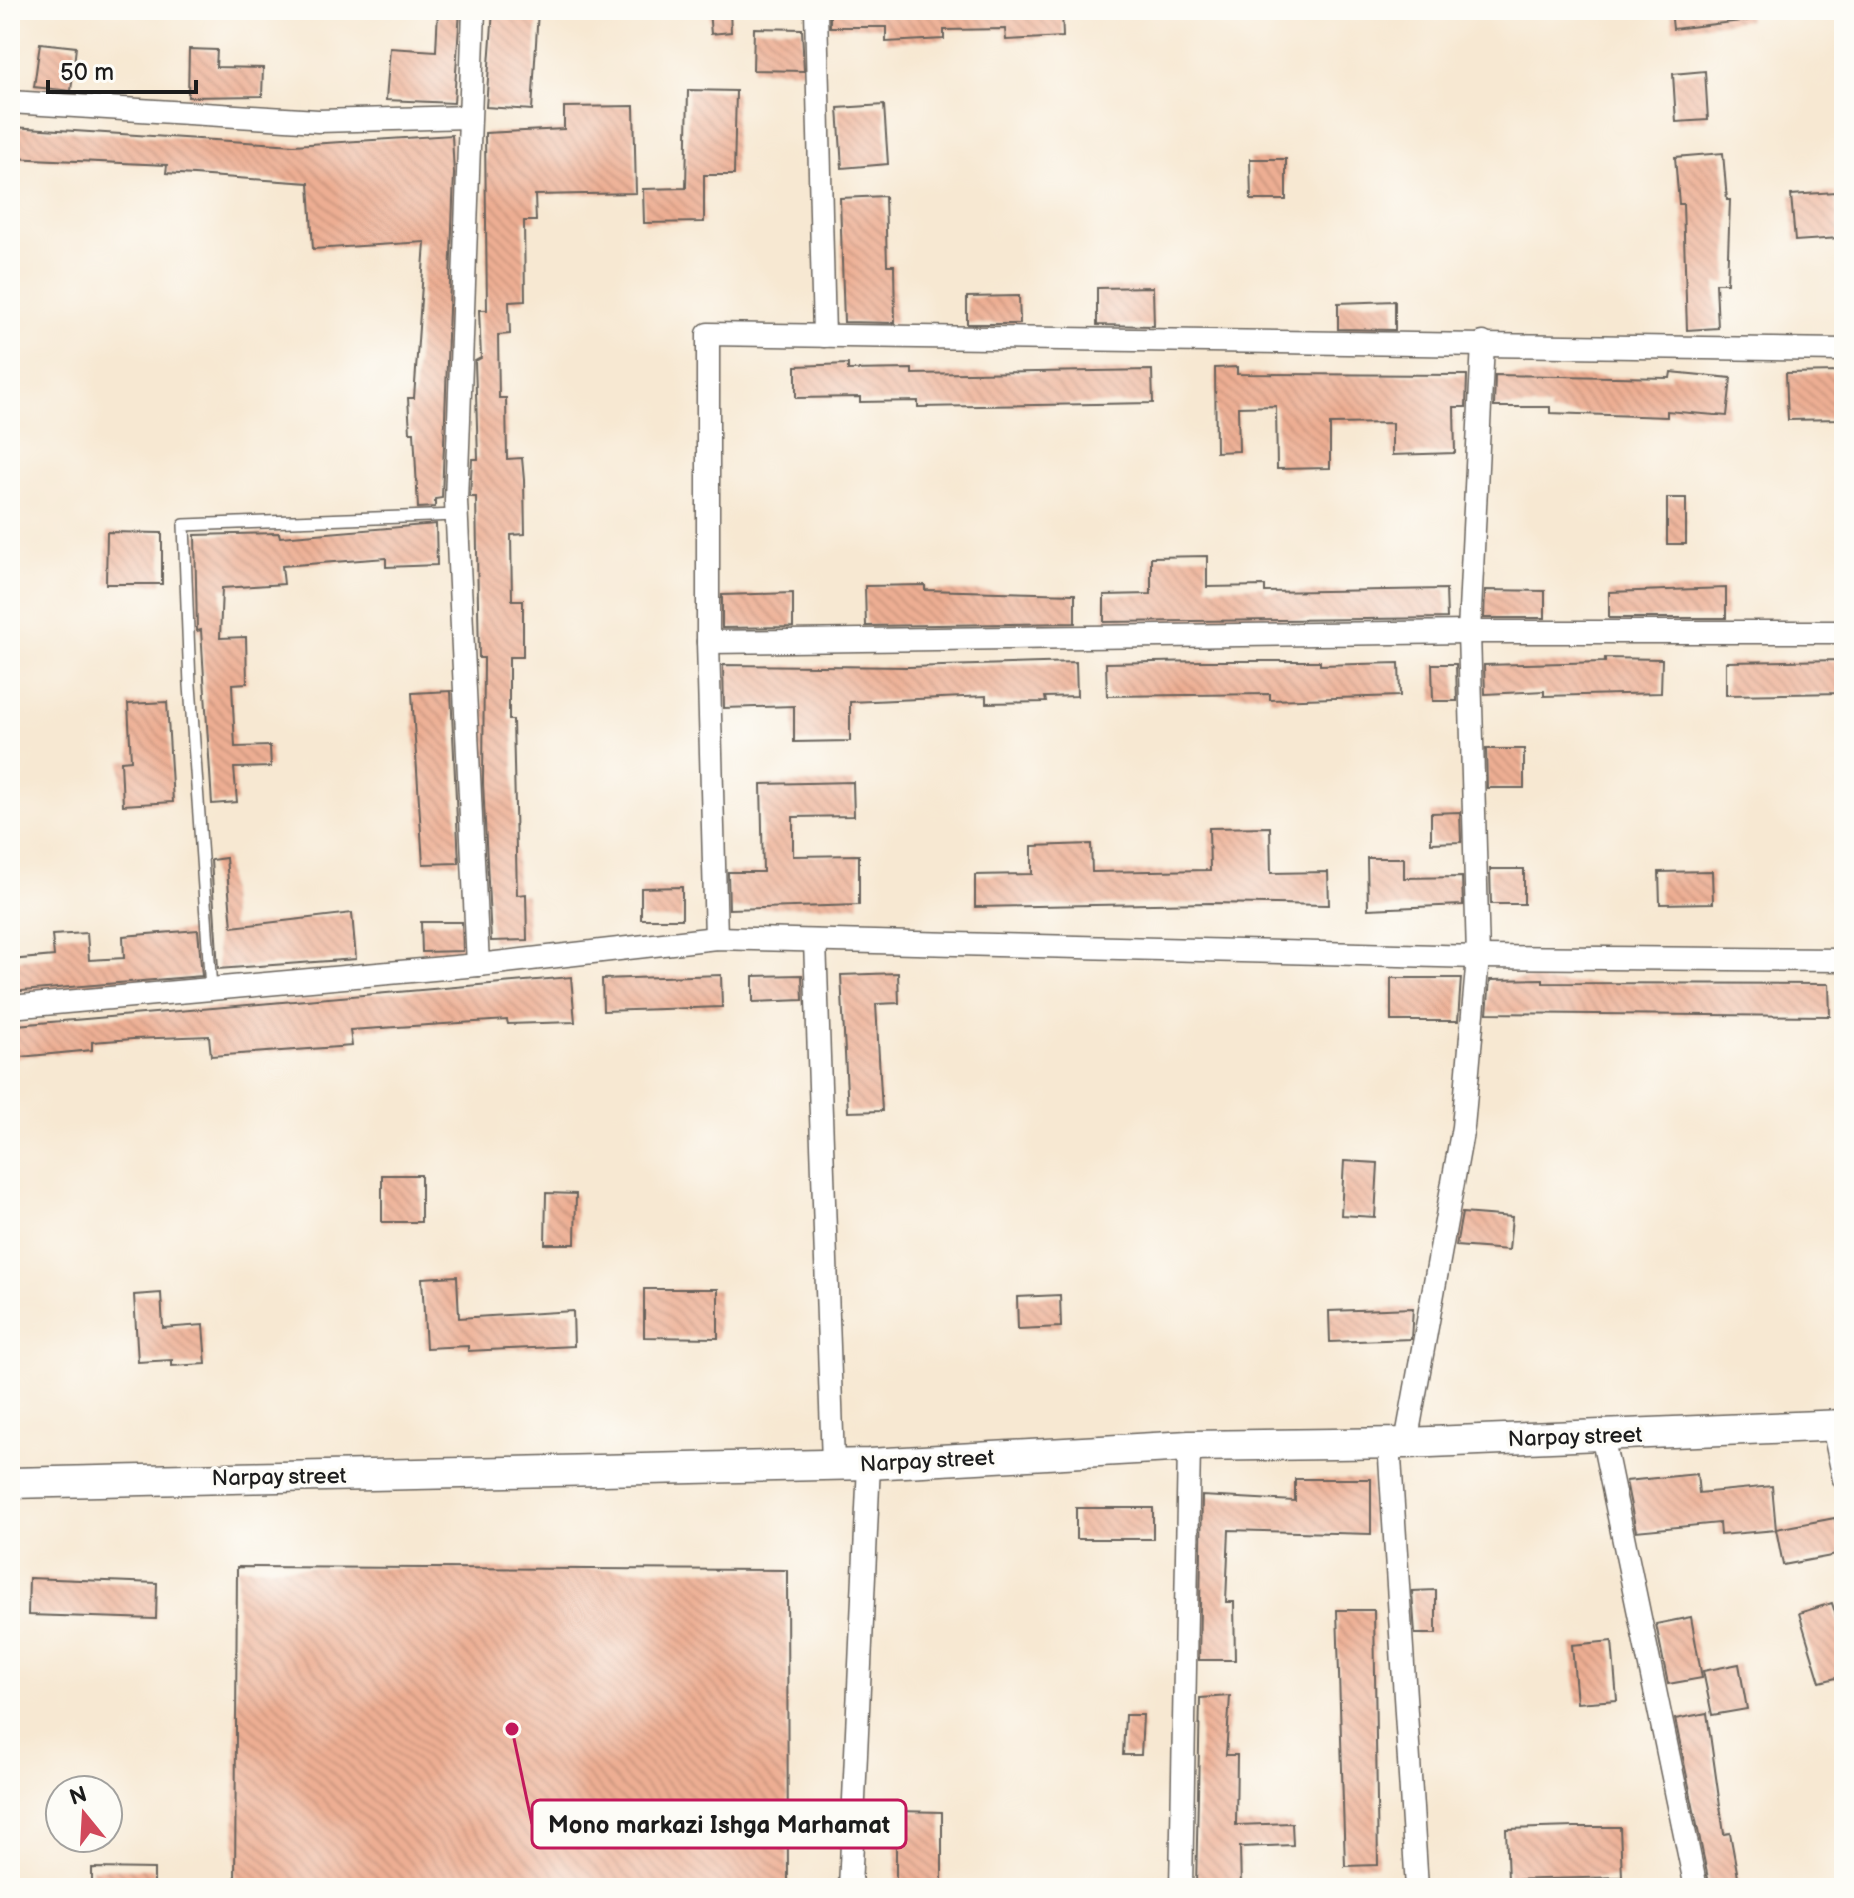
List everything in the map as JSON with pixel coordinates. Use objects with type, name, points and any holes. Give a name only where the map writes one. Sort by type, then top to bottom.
[{"type":"main road","name":"Narpay street","points":[[10,1483],[869,1464],[1189,1446],[1397,1442],[1838,1425]]},
{"type":"street","points":[[474,10],[457,515],[478,965]]},
{"type":"street","points":[[816,10],[824,336]]},
{"type":"street","points":[[10,102],[318,121],[469,117]]},
{"type":"street","points":[[716,938],[708,642],[708,334],[1844,350]]},
{"type":"street","points":[[1417,1888],[1397,1442],[1463,1127],[1478,957],[1469,632],[1483,343]]},
{"type":"street","points":[[708,642],[1469,632],[1844,632]]},
{"type":"street","points":[[10,1007],[478,965],[716,938],[1478,957],[1844,960]]},
{"type":"street","points":[[815,941],[833,1463]]},
{"type":"street","points":[[1838,1425],[1844,1479]]},
{"type":"street","points":[[1602,1435],[1696,1888]]},
{"type":"street","points":[[1181,1888],[1189,1446]]},
{"type":"street","points":[[850,1888],[869,1464]]},
{"type":"lane","points":[[211,989],[190,685],[184,525],[457,515]]},
{"type":"building","points":[[438,10],[460,10],[454,103],[386,100],[390,48],[436,51]]},
{"type":"building","points":[[493,10],[538,10],[532,110],[486,107]]},
{"type":"building","points":[[709,10],[730,10],[731,32],[711,34]]},
{"type":"building","points":[[830,10],[1062,10],[1063,37],[1006,40],[1005,29],[944,30],[944,39],[886,42],[886,27],[830,27]]},
{"type":"building","points":[[1671,10],[1749,10],[1749,20],[1673,29]]},
{"type":"building","points":[[754,28],[802,29],[804,71],[753,70]]},
{"type":"building","points":[[40,43],[76,47],[71,91],[34,87]]},
{"type":"building","points":[[189,49],[217,50],[216,67],[263,68],[262,96],[188,97]]},
{"type":"building","points":[[1705,71],[1708,120],[1676,122],[1673,74]]},
{"type":"building","points":[[688,90],[736,91],[734,175],[704,175],[704,222],[644,223],[643,189],[686,188]]},
{"type":"building","points":[[884,105],[888,164],[842,168],[838,108]]},
{"type":"building","points":[[634,106],[636,193],[535,195],[536,221],[524,221],[525,301],[509,302],[510,334],[498,335],[499,398],[506,398],[507,459],[522,458],[524,480],[525,534],[511,535],[512,600],[523,600],[523,657],[509,657],[509,720],[513,720],[517,895],[526,894],[527,940],[491,941],[483,783],[484,658],[479,658],[476,497],[470,497],[472,459],[478,459],[475,361],[481,358],[479,310],[487,310],[485,133],[564,129],[564,107]]},
{"type":"building","points":[[12,127],[294,145],[452,135],[454,174],[442,498],[435,499],[435,507],[418,508],[414,432],[410,432],[408,398],[414,398],[425,242],[313,249],[309,183],[166,173],[167,165],[10,158]]},
{"type":"building","points":[[1723,153],[1727,200],[1730,200],[1727,283],[1716,283],[1718,328],[1687,330],[1683,204],[1679,204],[1675,157]]},
{"type":"building","points":[[1250,159],[1286,159],[1286,200],[1251,200]]},
{"type":"building","points":[[1835,192],[1839,238],[1795,241],[1791,195]]},
{"type":"building","points":[[885,196],[887,265],[894,265],[895,323],[844,322],[840,198]]},
{"type":"building","points":[[1153,287],[1154,326],[1097,325],[1097,288]]},
{"type":"building","points":[[1019,296],[1020,324],[967,324],[967,297]]},
{"type":"building","points":[[1395,301],[1395,330],[1338,329],[1338,303]]},
{"type":"building","points":[[848,364],[848,370],[912,369],[912,374],[1152,370],[1153,403],[918,407],[918,401],[860,402],[860,397],[796,398],[796,366]]},
{"type":"building","points":[[1237,367],[1237,374],[1467,375],[1466,407],[1454,407],[1455,453],[1392,455],[1392,423],[1330,424],[1330,468],[1277,469],[1276,406],[1238,407],[1239,451],[1216,452],[1215,368]]},
{"type":"building","points":[[1671,372],[1731,378],[1727,416],[1667,411],[1667,417],[1550,413],[1550,407],[1494,407],[1495,375],[1670,378]]},
{"type":"building","points":[[1839,372],[1840,419],[1788,420],[1786,373]]},
{"type":"building","points":[[1667,498],[1686,498],[1686,544],[1667,544]]},
{"type":"building","points":[[436,524],[437,565],[386,567],[386,558],[282,566],[284,584],[222,588],[220,638],[246,637],[247,683],[232,684],[235,747],[270,746],[271,767],[234,768],[237,802],[212,804],[201,630],[197,631],[195,535],[279,533],[280,537]]},
{"type":"building","points":[[107,532],[162,533],[162,584],[106,584]]},
{"type":"building","points":[[1207,556],[1207,587],[1265,586],[1265,592],[1446,589],[1447,618],[1104,622],[1104,595],[1151,594],[1151,557]]},
{"type":"building","points":[[925,585],[925,590],[1075,594],[1075,623],[866,626],[865,586]]},
{"type":"building","points":[[1726,588],[1726,618],[1609,618],[1609,592]]},
{"type":"building","points":[[1485,590],[1545,591],[1545,618],[1484,618]]},
{"type":"building","points":[[793,593],[793,627],[722,628],[722,595]]},
{"type":"building","points":[[1605,658],[1662,659],[1661,693],[1544,696],[1544,691],[1485,694],[1484,665],[1605,662]]},
{"type":"building","points":[[1844,660],[1844,693],[1726,695],[1726,662]]},
{"type":"building","points":[[1320,661],[1320,665],[1399,663],[1400,696],[1270,700],[1270,694],[1107,696],[1106,663]]},
{"type":"building","points":[[1076,662],[1077,696],[1045,697],[1046,702],[986,703],[986,696],[850,702],[850,741],[794,742],[794,706],[724,708],[723,665],[909,667]]},
{"type":"building","points":[[1432,664],[1456,664],[1457,701],[1433,701]]},
{"type":"building","points":[[451,691],[459,863],[423,864],[412,693]]},
{"type":"building","points":[[167,702],[173,802],[123,805],[121,761],[131,760],[128,704]]},
{"type":"building","points":[[1486,749],[1524,749],[1524,788],[1487,788]]},
{"type":"building","points":[[853,782],[854,816],[793,817],[793,856],[859,855],[859,905],[729,909],[728,872],[763,872],[761,784]]},
{"type":"building","points":[[1460,812],[1461,842],[1431,843],[1431,813]]},
{"type":"building","points":[[1270,827],[1271,873],[1328,872],[1329,905],[1211,903],[975,907],[975,875],[1032,874],[1032,846],[1091,844],[1092,872],[1210,870],[1209,828]]},
{"type":"building","points":[[226,858],[232,927],[352,913],[356,959],[218,969],[211,860]]},
{"type":"building","points":[[1367,858],[1404,858],[1404,878],[1462,877],[1463,905],[1368,909]]},
{"type":"building","points":[[1490,869],[1524,869],[1524,904],[1491,904]]},
{"type":"building","points":[[1712,871],[1713,903],[1660,904],[1659,872]]},
{"type":"building","points":[[682,887],[682,919],[641,919],[641,888]]},
{"type":"building","points":[[421,922],[462,922],[463,951],[422,952]]},
{"type":"building","points":[[198,930],[202,976],[10,992],[10,960],[54,956],[52,935],[87,933],[89,960],[124,958],[123,936]]},
{"type":"building","points":[[898,973],[899,1003],[876,1004],[882,1111],[848,1112],[841,975]]},
{"type":"building","points":[[721,975],[722,1007],[603,1011],[602,979]]},
{"type":"building","points":[[802,975],[803,1000],[753,1002],[753,976]]},
{"type":"building","points":[[571,977],[575,1022],[508,1024],[507,1020],[350,1030],[352,1046],[211,1056],[209,1036],[133,1039],[92,1042],[92,1050],[10,1058],[10,1026],[16,1025]]},
{"type":"building","points":[[1391,978],[1461,978],[1458,1021],[1391,1021]]},
{"type":"building","points":[[1543,979],[1543,983],[1829,984],[1830,1016],[1487,1013],[1490,980]]},
{"type":"building","points":[[1344,1161],[1378,1163],[1375,1217],[1341,1215]]},
{"type":"building","points":[[382,1175],[421,1175],[421,1222],[382,1222]]},
{"type":"building","points":[[546,1193],[576,1194],[575,1244],[545,1244]]},
{"type":"building","points":[[1462,1213],[1512,1217],[1509,1250],[1456,1246]]},
{"type":"building","points":[[457,1276],[459,1318],[573,1311],[574,1346],[468,1351],[468,1346],[426,1348],[422,1278]]},
{"type":"building","points":[[644,1289],[718,1289],[718,1338],[644,1337]]},
{"type":"building","points":[[161,1293],[163,1328],[203,1325],[206,1364],[172,1366],[172,1360],[138,1362],[134,1295]]},
{"type":"building","points":[[1060,1295],[1061,1327],[1018,1329],[1017,1297]]},
{"type":"building","points":[[1413,1308],[1411,1339],[1330,1342],[1329,1311]]},
{"type":"building","points":[[1697,1474],[1699,1493],[1772,1486],[1776,1530],[1720,1535],[1719,1523],[1636,1531],[1626,1481]]},
{"type":"building","points":[[1295,1479],[1371,1479],[1371,1534],[1229,1530],[1226,1602],[1234,1602],[1235,1660],[1199,1660],[1202,1496],[1295,1501]]},
{"type":"building","points":[[1076,1508],[1153,1508],[1153,1539],[1076,1539]]},
{"type":"building","points":[[1835,1518],[1842,1554],[1783,1565],[1776,1529]]},
{"type":"building","points":[[237,1567],[787,1570],[788,1888],[235,1888]]},
{"type":"building","points":[[29,1578],[157,1583],[156,1619],[28,1615]]},
{"type":"building","points":[[1436,1590],[1436,1634],[1415,1634],[1412,1591]]},
{"type":"building","points":[[1832,1603],[1844,1642],[1844,1676],[1820,1682],[1799,1613]]},
{"type":"building","points":[[1337,1610],[1374,1610],[1378,1865],[1345,1866]]},
{"type":"building","points":[[1691,1617],[1702,1678],[1668,1684],[1656,1624]]},
{"type":"building","points":[[1612,1641],[1617,1700],[1577,1703],[1572,1645]]},
{"type":"building","points":[[1739,1664],[1747,1709],[1712,1715],[1703,1671]]},
{"type":"building","points":[[1230,1696],[1226,1755],[1237,1755],[1236,1825],[1292,1823],[1293,1845],[1240,1847],[1241,1888],[1196,1888],[1200,1698]]},
{"type":"building","points":[[1707,1713],[1724,1834],[1730,1833],[1740,1888],[1710,1888],[1675,1719]]},
{"type":"building","points":[[1125,1715],[1143,1715],[1141,1755],[1123,1755]]},
{"type":"building","points":[[896,1811],[942,1812],[942,1888],[896,1888]]},
{"type":"building","points":[[1620,1827],[1622,1877],[1508,1880],[1506,1829]]},
{"type":"building","points":[[92,1868],[154,1869],[154,1888],[92,1888]]},
{"type":"place","name":"Mono markazi Ishga Marhamat","points":[[512,1729]]}]
